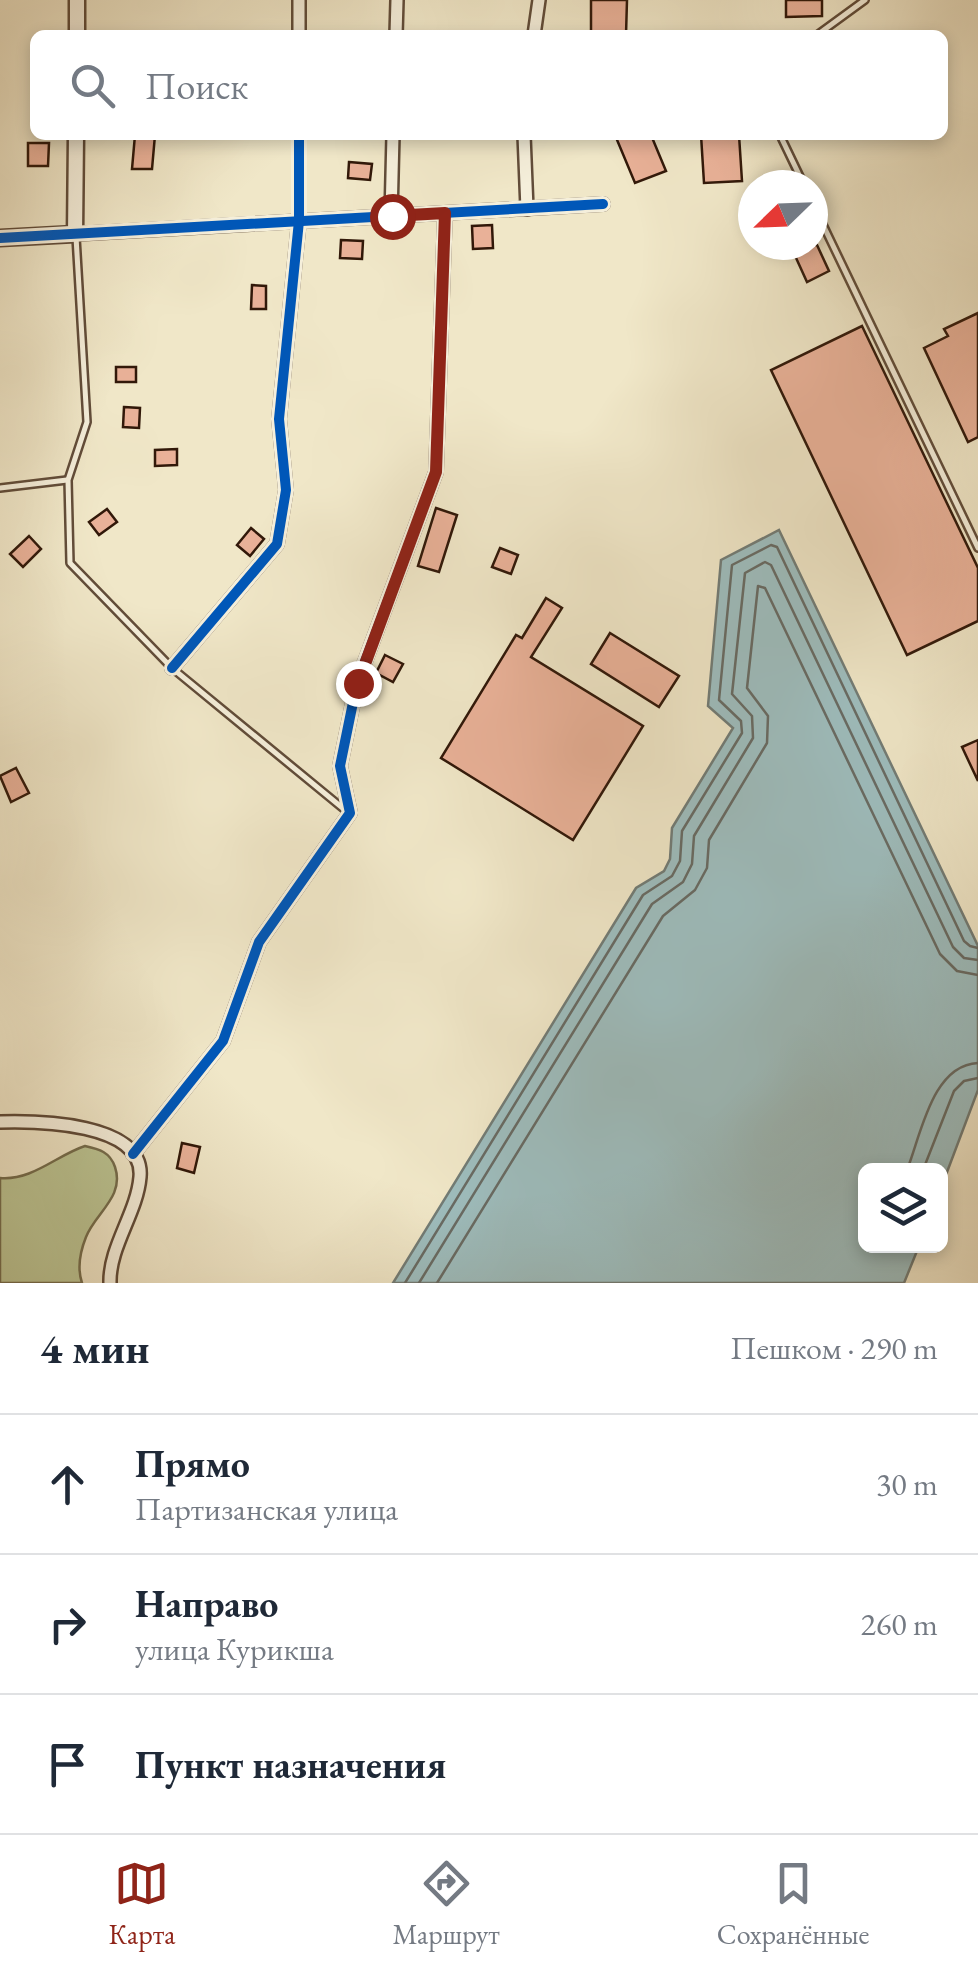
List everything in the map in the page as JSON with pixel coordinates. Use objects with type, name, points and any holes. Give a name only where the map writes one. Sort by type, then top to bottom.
[{"type":"street","points":[[77,30],[78,0]]},
{"type":"street","points":[[298,0],[299,30]]},
{"type":"street","points":[[396,30],[397,0]]},
{"type":"street","points":[[535,30],[539,0]]},
{"type":"street","points":[[75,234],[76,140]]},
{"type":"street","points":[[172,668],[277,544],[286,490],[279,419],[299,222],[299,140]]},
{"type":"street","points":[[392,216],[394,140]]},
{"type":"street","points":[[524,140],[527,208]]},
{"type":"street","points":[[0,238],[603,204]]},
{"type":"street","points":[[133,1154],[222,1040],[259,942],[350,814],[340,766],[358,683],[436,472],[445,213]]},
{"type":"street","points":[[0,1122],[48,1122],[96,1131],[118,1138],[133,1154],[140,1175],[110,1283]]},
{"type":"lane","points":[[824,30],[865,0]]},
{"type":"lane","points":[[782,140],[797,170]]},
{"type":"lane","points":[[75,234],[87,422],[68,480],[70,563],[172,668],[350,814]]},
{"type":"lane","points":[[828,235],[978,548]]},
{"type":"lane","points":[[0,488],[68,480]]},
{"type":"green space","points":[[85,1146],[107,1155],[117,1178],[113,1196],[84,1243],[79,1266],[82,1283],[0,1283],[0,1178],[34,1172]]},
{"type":"water","points":[[779,530],[978,946],[978,1090],[948,1169],[948,1163],[858,1163],[858,1253],[916,1253],[904,1283],[393,1283],[636,888],[664,871],[670,859],[672,828],[733,728],[708,706],[721,560]]},
{"type":"building","points":[[591,0],[627,0],[626,30],[591,30]]},
{"type":"building","points":[[786,0],[822,0],[822,16],[786,17]]},
{"type":"building","points":[[135,140],[155,140],[152,169],[132,169]]},
{"type":"building","points":[[617,140],[653,140],[666,171],[635,183]]},
{"type":"building","points":[[701,140],[739,140],[738,181],[704,183]]},
{"type":"building","points":[[28,143],[49,143],[48,166],[28,166]]},
{"type":"building","points":[[349,162],[372,164],[370,180],[348,178]]},
{"type":"building","points":[[492,225],[493,248],[473,249],[472,226]]},
{"type":"building","points":[[341,240],[363,241],[362,259],[340,258]]},
{"type":"building","points":[[797,260],[824,260],[829,271],[807,282]]},
{"type":"building","points":[[252,285],[266,286],[266,309],[251,309]]},
{"type":"building","points":[[978,313],[978,437],[968,442],[924,348],[948,336],[944,329]]},
{"type":"building","points":[[862,326],[978,568],[978,621],[907,655],[771,370]]},
{"type":"building","points":[[116,367],[136,367],[136,382],[116,382]]},
{"type":"building","points":[[124,407],[140,408],[139,428],[123,427]]},
{"type":"building","points":[[177,449],[177,465],[155,466],[155,450]]},
{"type":"building","points":[[436,508],[457,515],[439,572],[418,566]]},
{"type":"building","points":[[107,509],[117,522],[99,535],[89,522]]},
{"type":"building","points":[[251,528],[264,539],[250,556],[237,545]]},
{"type":"building","points":[[29,536],[41,549],[23,567],[10,554]]},
{"type":"building","points":[[500,548],[518,555],[511,574],[492,567]]},
{"type":"building","points":[[546,598],[562,608],[531,657],[643,726],[573,840],[441,758],[516,635],[522,638]]},
{"type":"building","points":[[610,633],[679,676],[659,707],[591,664]]},
{"type":"building","points":[[385,655],[403,664],[393,682],[376,673]]},
{"type":"building","points":[[978,740],[978,781],[962,747]]},
{"type":"building","points":[[16,768],[29,793],[11,802],[0,776]]},
{"type":"building","points":[[182,1143],[200,1147],[194,1173],[177,1168]]},
{"type":"cycle path","points":[[172,668],[277,544],[286,490],[279,419],[299,221],[299,140]]},
{"type":"cycle path","points":[[0,238],[603,204]]},
{"type":"cycle path","points":[[133,1154],[223,1041],[259,942],[350,813],[340,766],[357,683],[436,472],[445,213]]},
{"type":"route","points":[[358,683],[436,472],[445,213],[392,216]]}]
